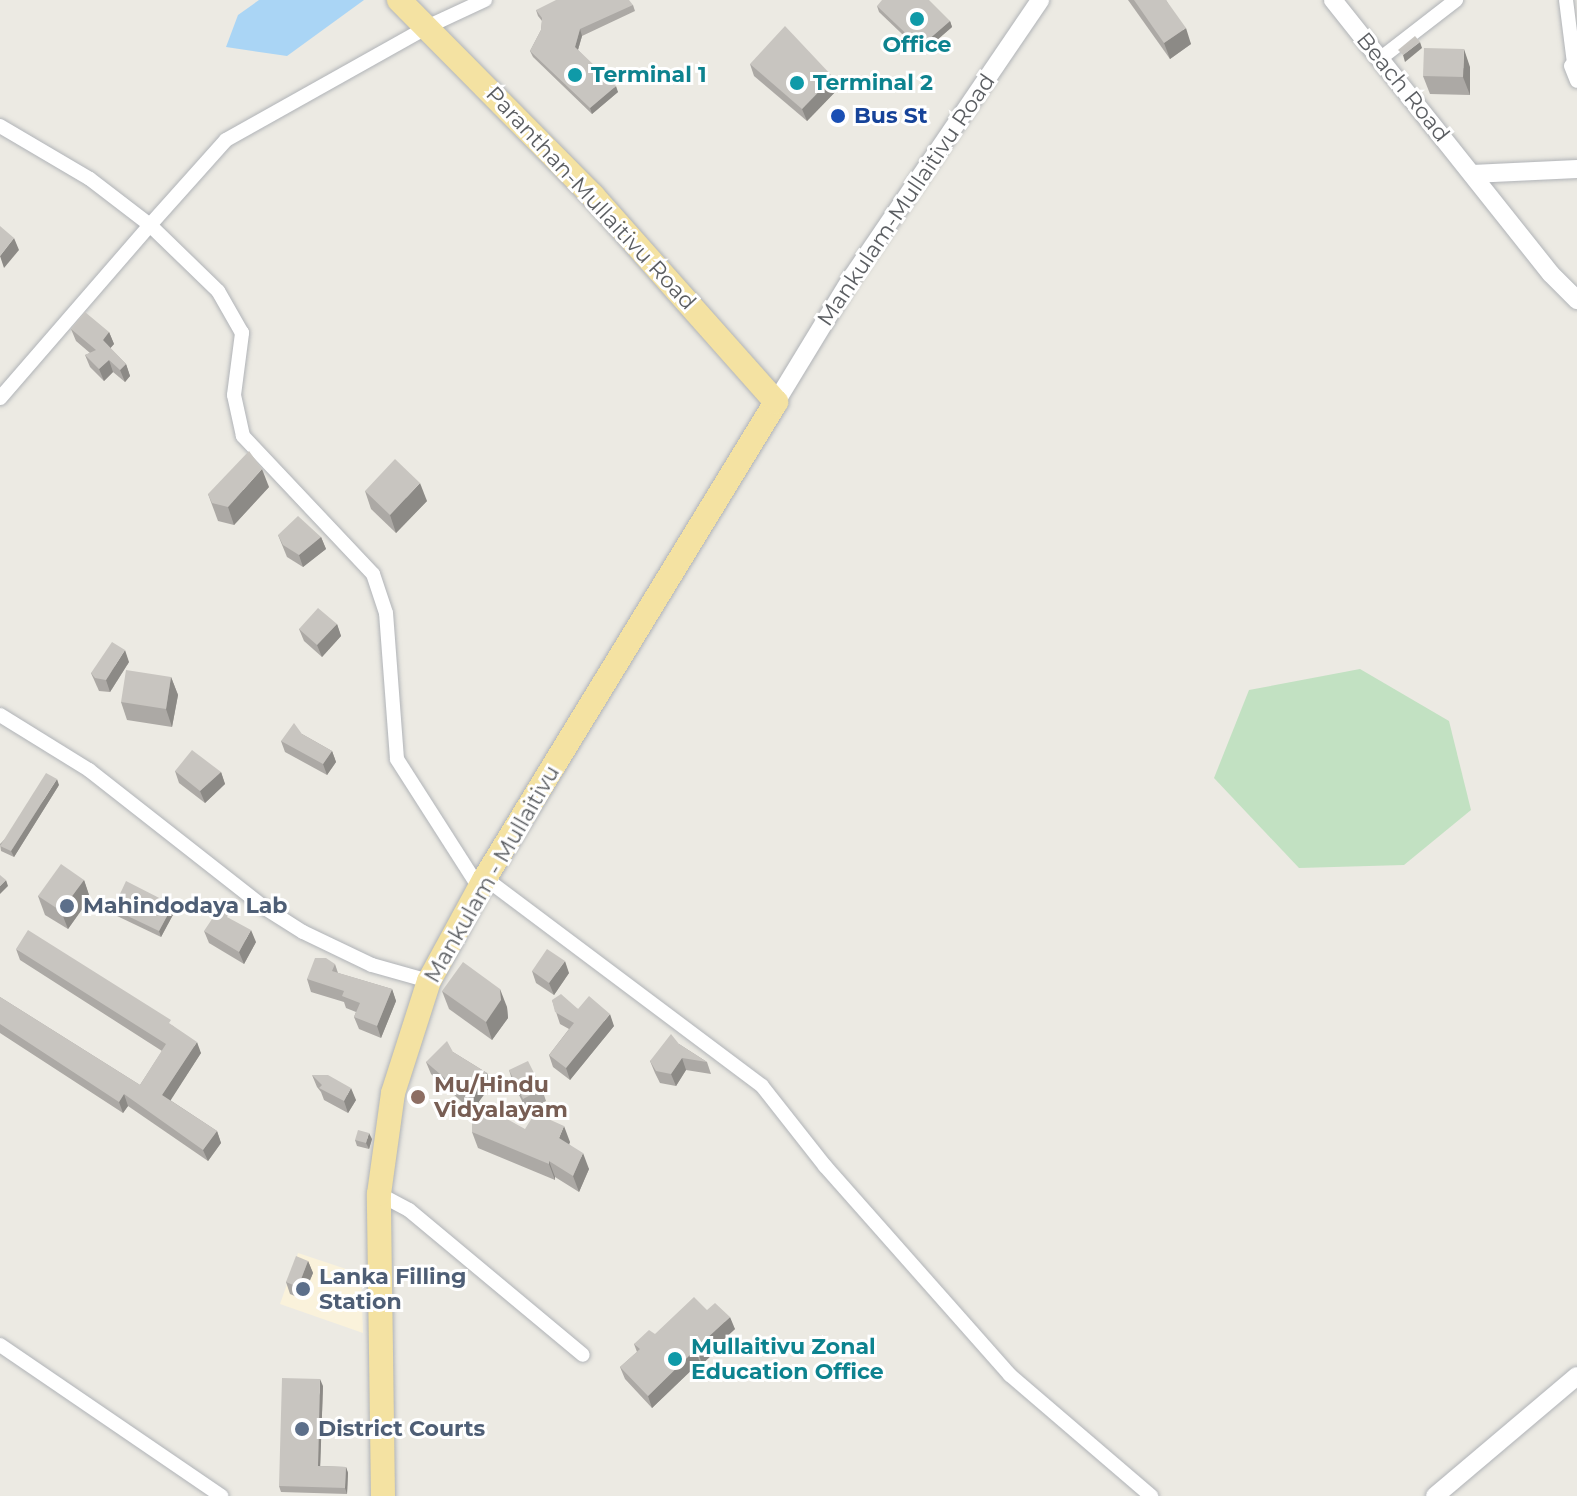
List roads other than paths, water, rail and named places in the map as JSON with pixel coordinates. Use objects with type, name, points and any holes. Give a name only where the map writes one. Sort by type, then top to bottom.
[{"type":"highway","name":"Paranthan-Mullaitivu Road","points":[[399,0],[593,196],[776,402]]},
{"type":"highway","name":"Mankulam - Mullaitivu","points":[[383,1496],[379,1194],[393,1093],[429,981],[483,884],[776,402]]},
{"type":"street","points":[[0,398],[226,140],[427,27],[485,0]]},
{"type":"street","name":"Mankulam-Mullaitivu Road","points":[[776,402],[852,277],[1040,0]]},
{"type":"street","name":"Beach Road","points":[[1333,0],[1551,274],[1577,300]]},
{"type":"street","points":[[1381,58],[1456,0]]},
{"type":"street","points":[[1566,0],[1575,62],[1571,66],[1577,81]]},
{"type":"street","points":[[0,126],[90,179],[150,225],[218,291],[242,333],[234,395],[243,436],[373,574],[386,613],[397,759],[483,884],[762,1086],[825,1166],[1010,1375],[1151,1496]]},
{"type":"street","points":[[1472,174],[1577,169]]},
{"type":"street","points":[[0,715],[89,770],[265,908],[303,932],[372,965],[429,981]]},
{"type":"street","points":[[379,1194],[430,1226],[583,1355]]},
{"type":"street","points":[[0,1345],[221,1496]]},
{"type":"street","points":[[1435,1496],[1577,1376]]},
{"type":"water","points":[[259,0],[364,0],[287,56],[226,47],[238,15]]},
{"type":"place","name":"Office","points":[[917,19]]},
{"type":"place","name":"Terminal 1","points":[[575,75]]},
{"type":"place","name":"Terminal 2","points":[[797,83]]},
{"type":"place","name":"Bus St","points":[[838,116]]},
{"type":"place","name":"Mahindodaya Lab","points":[[67,906]]},
{"type":"place","name":"Mu/Hindu Vidyalayam","points":[[418,1097]]},
{"type":"place","name":"Lanka Filling Station","points":[[303,1289]]},
{"type":"place","name":"Mullaitivu Zonal Education Office","points":[[675,1359]]},
{"type":"place","name":"District Courts","points":[[302,1429]]}]
